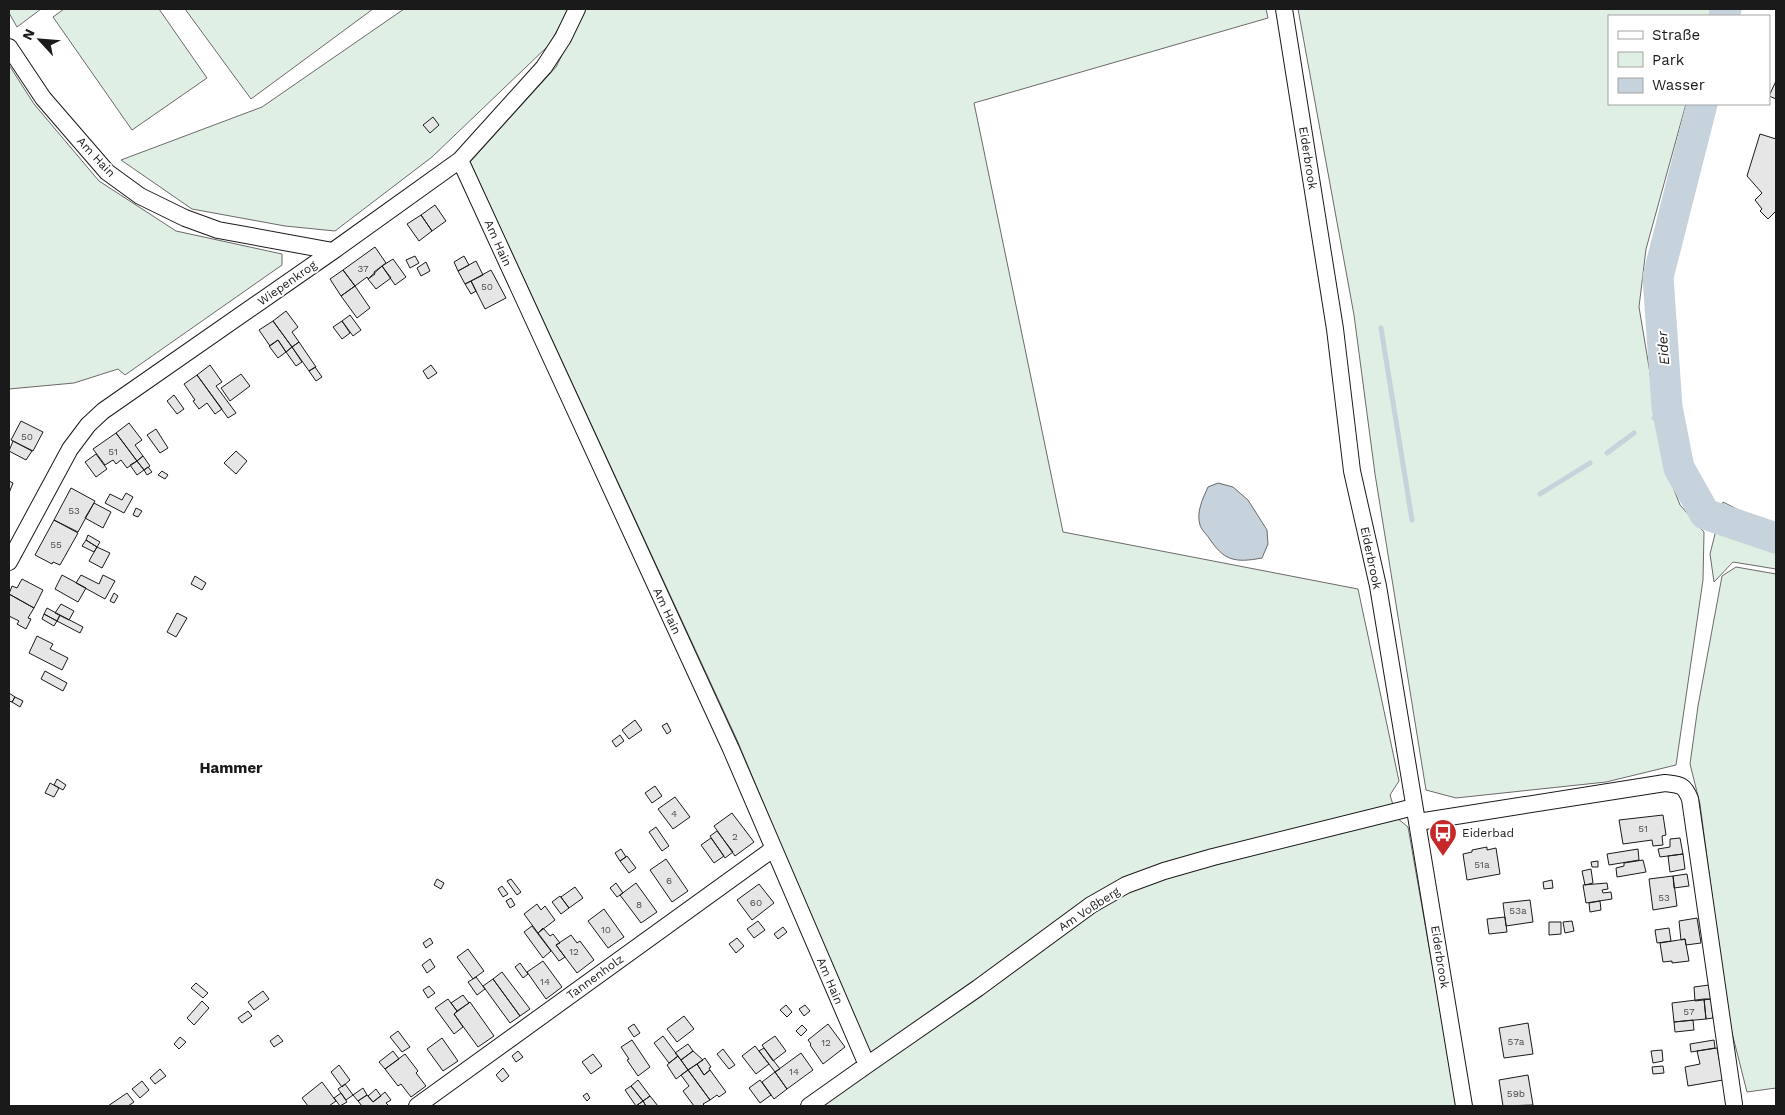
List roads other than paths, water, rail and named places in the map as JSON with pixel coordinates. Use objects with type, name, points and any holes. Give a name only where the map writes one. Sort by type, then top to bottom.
[{"type":"street","name":"Wiepenkrog","points":[[9,562],[70,449],[88,425],[103,411],[460,160],[544,67],[563,38],[577,9]]},
{"type":"street","name":"Eiderbrook","points":[[1284,9],[1335,328],[1352,471],[1378,586],[1464,1106]]},
{"type":"street","name":"Am Hain","points":[[9,47],[43,98],[107,172],[140,196],[185,218],[218,230],[333,251]]},
{"type":"street","name":"Am Hain","points":[[460,160],[731,749],[866,1065]]},
{"type":"street","name":"Am Voßberg","points":[[809,1106],[978,988],[1092,905],[1126,885],[1164,871],[1213,857],[1416,814],[1665,783],[1683,786],[1690,799],[1734,1104]]},
{"type":"street","name":"Tannenholz","points":[[417,1106],[773,849]]},
{"type":"water","points":[[1218,483],[1233,487],[1248,500],[1267,530],[1268,544],[1262,558],[1237,560],[1225,556],[1214,546],[1201,528],[1199,510],[1202,500],[1208,487]]},
{"type":"waterway","name":"Eider","points":[[1724,15],[1726,9]]},
{"type":"waterway","name":"Eider","points":[[1702,105],[1658,277],[1667,407],[1679,468],[1705,514],[1776,538]]},
{"type":"waterway","points":[[1381,328],[1412,520]]},
{"type":"waterway","points":[[1654,418],[1667,407]]},
{"type":"waterway","points":[[1607,453],[1634,433]]},
{"type":"waterway","points":[[1540,494],[1590,463]]},
{"type":"place","name":"Eiderbad","points":[[1443,857]]},
{"type":"district","name":"Hammer","points":[[231,768]]}]
